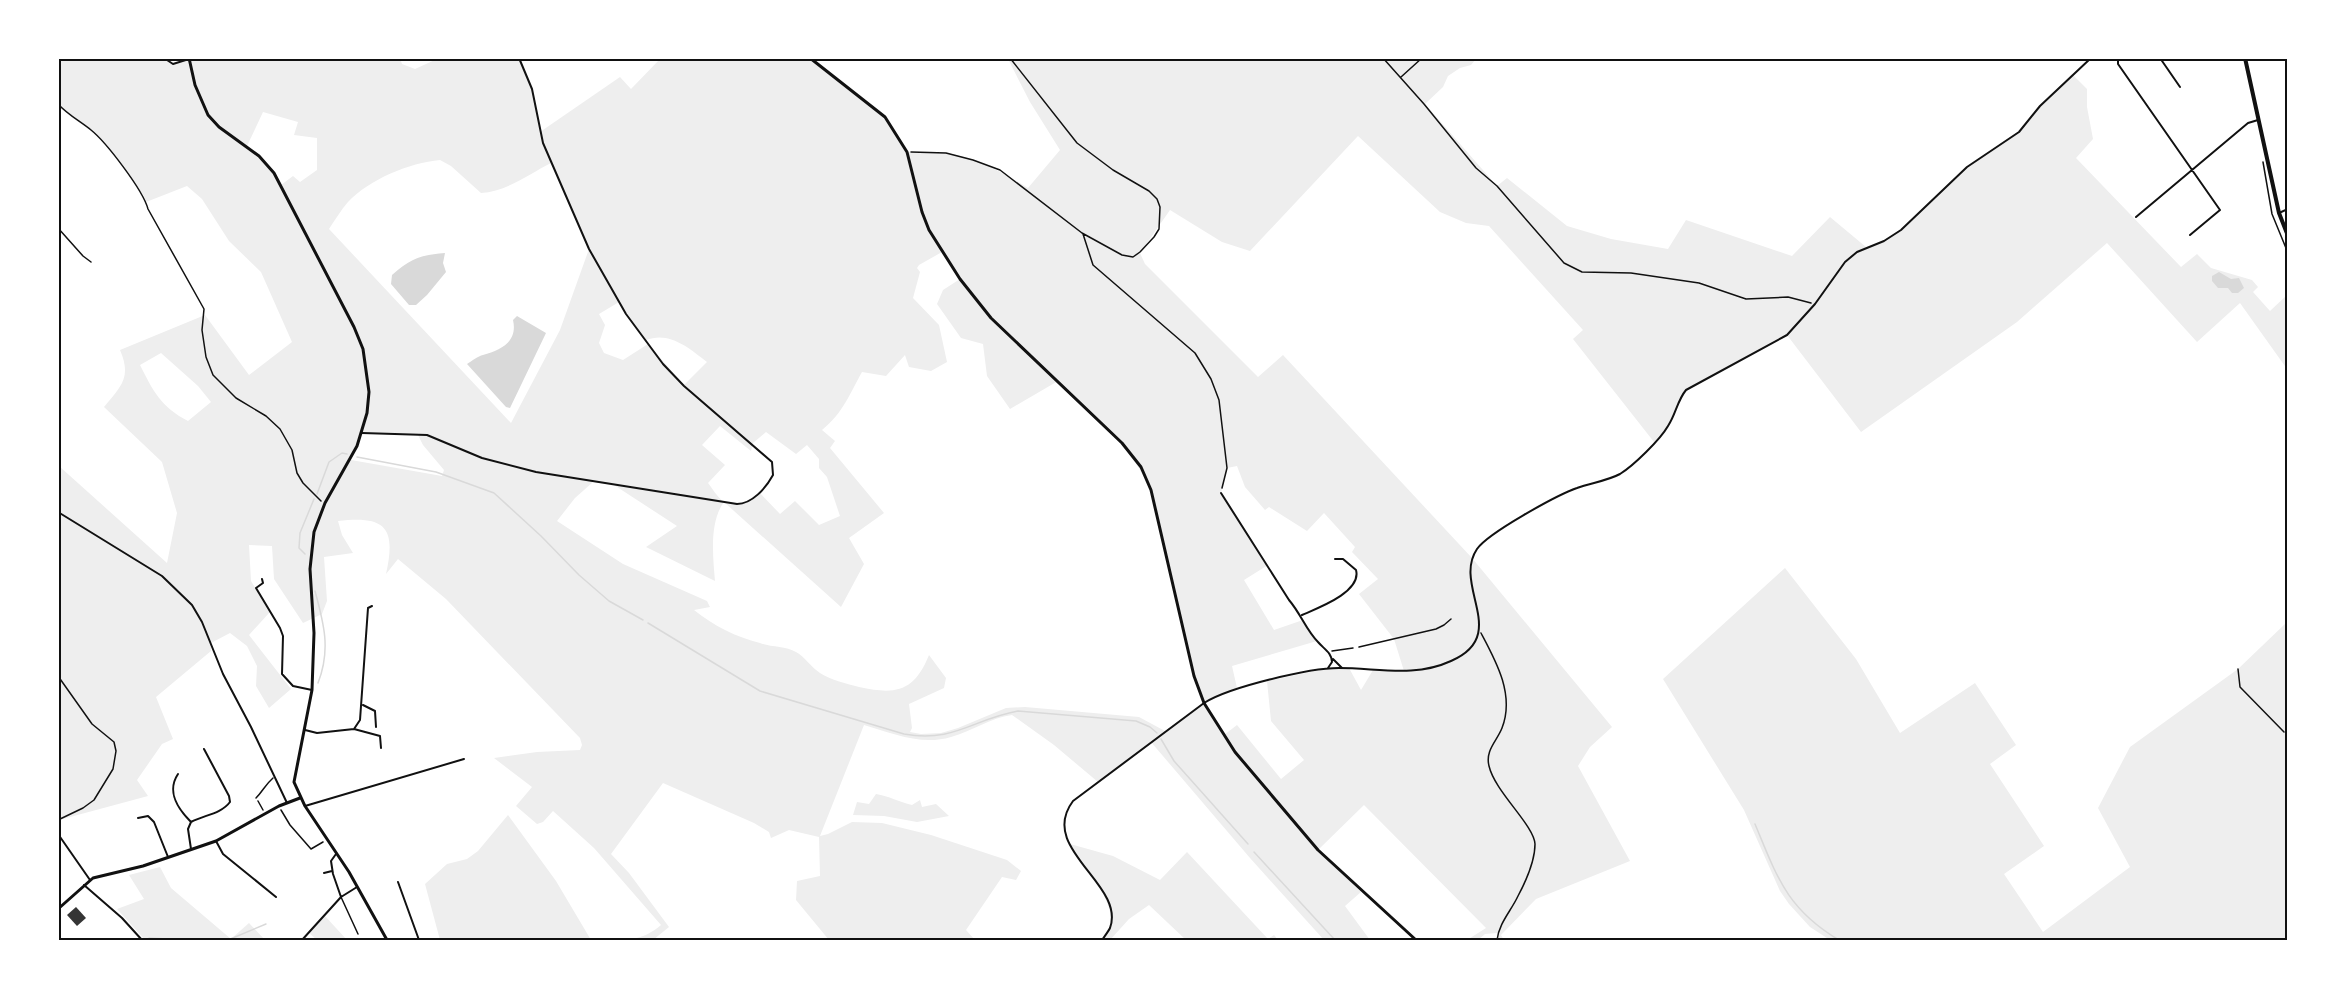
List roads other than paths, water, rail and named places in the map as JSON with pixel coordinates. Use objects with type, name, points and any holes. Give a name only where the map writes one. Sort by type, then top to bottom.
[{"type":"main road","points":[[2245,58],[2279,213],[2288,236]]},
{"type":"street","points":[[164,58],[173,64],[189,59],[195,86],[208,116],[219,127],[260,156],[274,173],[354,327],[363,349],[369,392],[362,433],[350,460],[325,503],[316,525],[311,550],[315,633],[312,690],[294,782],[300,798],[357,886],[387,940]]},
{"type":"street","points":[[362,433],[428,435],[482,458],[536,472],[737,504],[750,501],[773,476],[772,462],[684,386],[663,364],[626,314],[590,249],[551,162],[540,132],[532,89],[519,58]]},
{"type":"street","points":[[810,58],[885,117],[907,152],[922,212],[929,230],[960,279],[991,318],[1114,435],[1141,467],[1151,490],[1194,676],[1204,703],[1235,752],[1318,850],[1416,940]]},
{"type":"street","points":[[1102,940],[1110,928],[1108,905],[1066,837],[1063,825],[1066,810],[1073,801],[1204,703],[1223,692],[1328,668],[1404,672],[1426,670],[1459,657],[1476,642],[1479,630],[1470,569],[1472,558],[1480,544],[1488,537],[1567,492],[1618,475],[1631,465],[1668,426],[1679,399],[1686,390],[1787,335],[1815,304],[1836,272],[1851,257],[1901,230],[1967,167],[2019,132],[2040,106],[2091,58]]},
{"type":"street","points":[[2118,58],[2118,64],[2220,210],[2190,235]]},
{"type":"street","points":[[2160,58],[2180,87]]},
{"type":"street","points":[[2136,217],[2248,123],[2258,120]]},
{"type":"street","points":[[2279,213],[2288,209]]},
{"type":"street","points":[[1221,493],[1302,615],[1310,633],[1342,668]]},
{"type":"street","points":[[58,512],[162,576],[192,605],[202,622],[223,674],[287,803]]},
{"type":"street","points":[[1302,615],[1330,602],[1351,588],[1356,579],[1356,570],[1343,559],[1335,559]]},
{"type":"street","points":[[262,579],[262,583],[256,588],[283,636],[282,674],[293,686],[312,690]]},
{"type":"street","points":[[354,729],[360,720],[363,705],[368,608],[372,606]]},
{"type":"street","points":[[1328,668],[1333,658]]},
{"type":"street","points":[[363,705],[375,711],[376,727]]},
{"type":"street","points":[[305,730],[324,733],[354,729],[380,736],[381,748]]},
{"type":"street","points":[[191,822],[228,806],[230,802],[204,749]]},
{"type":"street","points":[[305,806],[464,759]]},
{"type":"street","points":[[178,774],[172,787],[174,798],[183,814],[191,822]]},
{"type":"street","points":[[58,909],[100,874],[134,868],[216,841],[279,806],[300,798]]},
{"type":"street","points":[[138,818],[148,816],[154,822],[168,857]]},
{"type":"street","points":[[191,822],[189,829],[191,849]]},
{"type":"street","points":[[58,834],[90,880]]},
{"type":"street","points":[[216,841],[223,854],[276,897]]},
{"type":"street","points":[[336,854],[331,861],[332,871],[341,897]]},
{"type":"street","points":[[324,873],[332,871]]},
{"type":"street","points":[[398,882],[419,940]]},
{"type":"street","points":[[84,885],[122,918],[142,940]]},
{"type":"street","points":[[302,940],[341,897],[357,886]]},
{"type":"lane","points":[[256,798],[264,785],[274,778]]},
{"type":"lane","points":[[341,897],[345,900],[358,934]]},
{"type":"waterway","points":[[317,494],[329,462],[342,453],[347,454]]},
{"type":"waterway","points":[[357,457],[436,472],[494,493],[609,601],[643,620]]},
{"type":"waterway","points":[[305,554],[299,548],[300,533],[314,499]]},
{"type":"waterway","points":[[315,591],[325,637],[324,659],[318,683]]},
{"type":"waterway","points":[[648,623],[760,691],[904,734],[921,736],[950,733],[1018,711],[1136,721],[1157,733]]},
{"type":"waterway","points":[[1161,739],[1174,761],[1248,844]]},
{"type":"waterway","points":[[1755,824],[1770,860],[1795,904],[1821,928],[1839,940]]},
{"type":"waterway","points":[[1254,852],[1335,940]]},
{"type":"waterway","points":[[228,940],[266,924]]},
{"type":"waterway","points":[[149,938],[186,940]]}]
